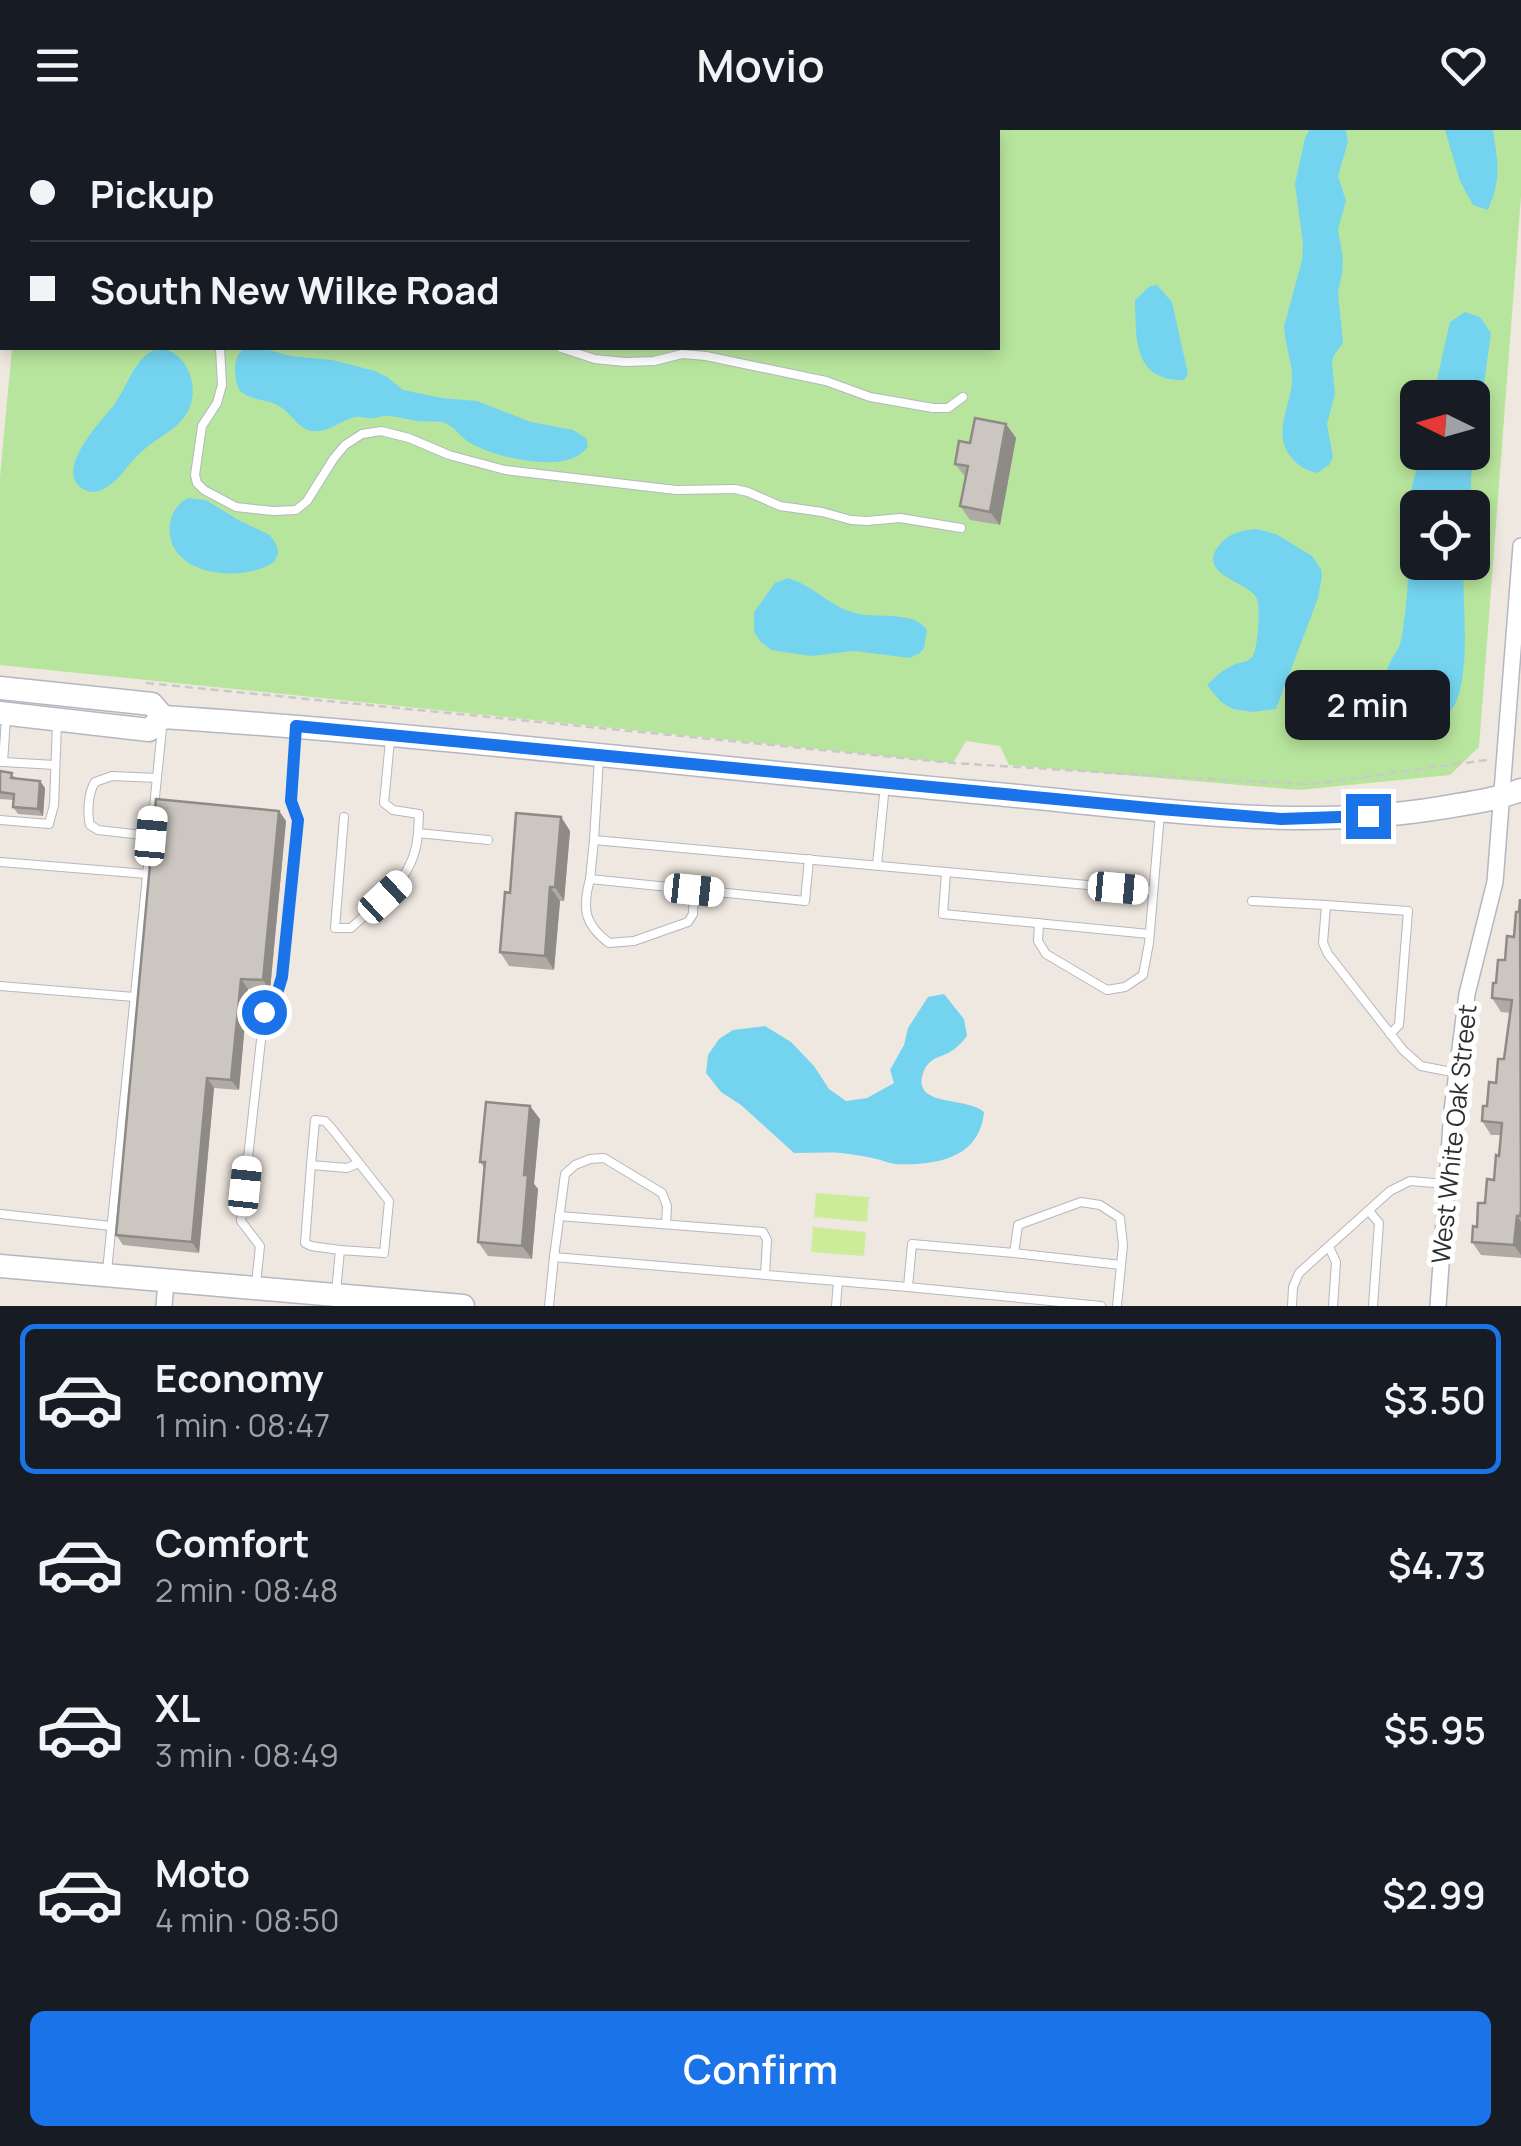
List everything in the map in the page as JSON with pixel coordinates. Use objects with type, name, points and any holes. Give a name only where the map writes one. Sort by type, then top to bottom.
[{"type":"main road","points":[[0,688],[152,704],[162,717]]},
{"type":"main road","points":[[3,713],[148,730],[162,717],[296,726],[1281,819],[1401,814],[1511,794]]},
{"type":"main road","points":[[0,1266],[463,1306]]},
{"type":"street","name":"West White Oak Street","points":[[1438,1306],[1446,1184],[1467,994],[1495,882],[1511,794],[1521,546]]},
{"type":"street","points":[[164,1306],[166,1281]]},
{"type":"lane","points":[[220,350],[222,385],[202,426],[196,478],[201,488],[248,512],[299,509],[341,449],[362,434],[380,431],[505,470],[676,490],[736,489],[787,508],[851,520],[900,518],[961,528]]},
{"type":"lane","points":[[568,350],[594,359],[625,362],[654,362],[682,354],[706,356],[819,379],[870,397],[913,400],[943,408],[963,397]]},
{"type":"lane","points":[[3,713],[2,762],[55,765]]},
{"type":"lane","points":[[106,1275],[162,717]]},
{"type":"lane","points":[[0,820],[49,824],[54,805],[57,719]]},
{"type":"lane","points":[[255,1288],[260,1246],[241,1220],[264,1012],[276,997],[282,977],[298,820],[291,801],[296,726]]},
{"type":"lane","points":[[344,816],[334,928],[351,928],[404,880],[417,846],[419,814],[392,810],[384,803],[390,736]]},
{"type":"lane","points":[[600,756],[590,879],[585,897],[587,918],[596,934],[609,943],[634,941],[688,922],[693,914],[694,890]]},
{"type":"lane","points":[[151,836],[98,830],[88,818],[95,782],[112,776],[156,778]]},
{"type":"lane","points":[[877,866],[885,784]]},
{"type":"lane","points":[[1039,924],[1038,941],[1046,954],[1107,990],[1125,987],[1143,975],[1160,809]]},
{"type":"lane","points":[[418,833],[488,840]]},
{"type":"lane","points":[[594,840],[1153,891]]},
{"type":"lane","points":[[590,879],[805,901],[808,859]]},
{"type":"lane","points":[[0,862],[147,874]]},
{"type":"lane","points":[[946,872],[943,914],[1149,934]]},
{"type":"lane","points":[[1252,901],[1408,911],[1398,1025],[1390,1034]]},
{"type":"lane","points":[[1326,905],[1323,942],[1328,954],[1402,1050],[1420,1066],[1457,1073]]},
{"type":"lane","points":[[0,986],[134,997]]},
{"type":"lane","points":[[315,1120],[325,1121],[359,1163],[389,1200],[384,1253],[305,1243],[315,1120]]},
{"type":"lane","points":[[549,1306],[564,1174],[575,1165],[604,1158],[662,1193],[667,1206],[666,1224]]},
{"type":"lane","points":[[311,1165],[347,1168],[359,1163]]},
{"type":"lane","points":[[1292,1306],[1299,1273],[1390,1191],[1410,1181],[1446,1184]]},
{"type":"lane","points":[[1014,1253],[1018,1225],[1081,1202],[1100,1205],[1120,1218],[1123,1245],[1117,1306]]},
{"type":"lane","points":[[1369,1211],[1380,1223],[1373,1306]]},
{"type":"lane","points":[[0,1214],[111,1226]]},
{"type":"lane","points":[[559,1216],[763,1232],[768,1240],[764,1275]]},
{"type":"lane","points":[[908,1287],[912,1244],[1121,1265]]},
{"type":"lane","points":[[1329,1248],[1336,1262],[1333,1306]]},
{"type":"lane","points":[[336,1295],[340,1250]]},
{"type":"lane","points":[[554,1257],[1101,1306]]},
{"type":"lane","points":[[836,1306],[838,1281]]},
{"type":"path","points":[[139,682],[933,761],[1241,782],[1310,784],[1486,760]]},
{"type":"green space","points":[[1000,130],[1521,130],[1521,196],[1479,747],[1450,775],[1299,790],[1009,765],[1000,746],[966,741],[953,763],[0,665],[0,477],[12,350],[1000,350]]},
{"type":"green space","points":[[816,1193],[869,1197],[867,1222],[814,1217]]},
{"type":"green space","points":[[813,1227],[866,1232],[864,1256],[811,1252]]},
{"type":"water","points":[[1309,130],[1346,130],[1348,142],[1338,176],[1346,201],[1338,229],[1343,259],[1338,292],[1343,343],[1332,363],[1335,394],[1327,424],[1333,457],[1317,473],[1303,468],[1291,457],[1282,430],[1292,382],[1284,327],[1303,244],[1295,184]]},
{"type":"water","points":[[1445,130],[1493,130],[1498,170],[1488,210],[1473,205],[1460,181]]},
{"type":"water","points":[[1157,285],[1172,302],[1188,374],[1184,380],[1155,373],[1146,365],[1137,343],[1135,300],[1150,286]]},
{"type":"water","points":[[1465,312],[1480,317],[1491,333],[1484,380],[1437,380],[1450,322]]},
{"type":"water","points":[[167,350],[179,357],[190,374],[191,405],[176,426],[139,454],[112,484],[96,492],[85,490],[76,482],[73,472],[82,447],[138,364],[151,352]]},
{"type":"water","points":[[269,350],[375,371],[403,390],[477,401],[531,422],[573,430],[586,438],[588,446],[566,460],[533,462],[483,449],[441,422],[358,417],[324,430],[307,430],[277,405],[240,391],[235,368],[241,352]]},
{"type":"water","points":[[1417,470],[1472,470],[1471,490],[1412,490]]},
{"type":"water","points":[[188,498],[206,500],[270,535],[277,546],[274,562],[243,573],[207,571],[191,564],[179,555],[171,541],[170,523],[176,508]]},
{"type":"water","points":[[1257,529],[1276,534],[1312,556],[1322,576],[1318,598],[1276,709],[1253,712],[1233,709],[1221,702],[1207,685],[1254,653],[1258,601],[1213,562],[1225,539]]},
{"type":"water","points":[[788,578],[849,611],[914,620],[927,630],[924,648],[910,658],[854,651],[811,656],[771,650],[754,632],[754,612],[775,583]]},
{"type":"water","points":[[1407,580],[1464,580],[1463,676],[1449,713],[1436,720],[1413,716],[1404,709],[1387,679],[1400,644]]},
{"type":"water","points":[[944,994],[964,1019],[967,1036],[928,1065],[922,1075],[922,1087],[935,1097],[984,1112],[974,1140],[964,1150],[939,1161],[895,1164],[841,1153],[794,1153],[721,1092],[706,1073],[708,1055],[719,1039],[733,1030],[765,1026],[791,1042],[829,1089],[846,1101],[867,1098],[894,1083],[890,1070],[904,1045],[908,1028],[928,997]]},
{"type":"building","points":[[975,418],[1006,424],[990,512],[960,506],[968,466],[955,464],[959,441],[970,443]]},
{"type":"building","points":[[0,771],[12,773],[11,778],[40,781],[38,809],[13,807],[14,794],[0,792]]},
{"type":"building","points":[[156,799],[279,811],[263,980],[241,979],[231,1080],[207,1078],[192,1242],[116,1235]]},
{"type":"building","points":[[516,813],[561,817],[545,956],[500,952],[505,892],[510,893]]},
{"type":"building","points":[[1520,899],[1521,1210],[1514,1245],[1472,1242],[1478,1203],[1485,1203],[1487,1179],[1494,1180],[1496,1155],[1499,1156],[1502,1123],[1482,1121],[1483,1106],[1487,1106],[1489,1082],[1496,1083],[1498,1059],[1504,1059],[1512,1000],[1492,998],[1493,983],[1498,960],[1505,960],[1507,936],[1514,937]]},
{"type":"building","points":[[486,1102],[530,1106],[522,1246],[478,1242]]},
{"type":"route","points":[[264,1012],[276,997],[282,977],[298,820],[291,801],[296,726],[1160,809],[1281,819],[1368,816]]}]
